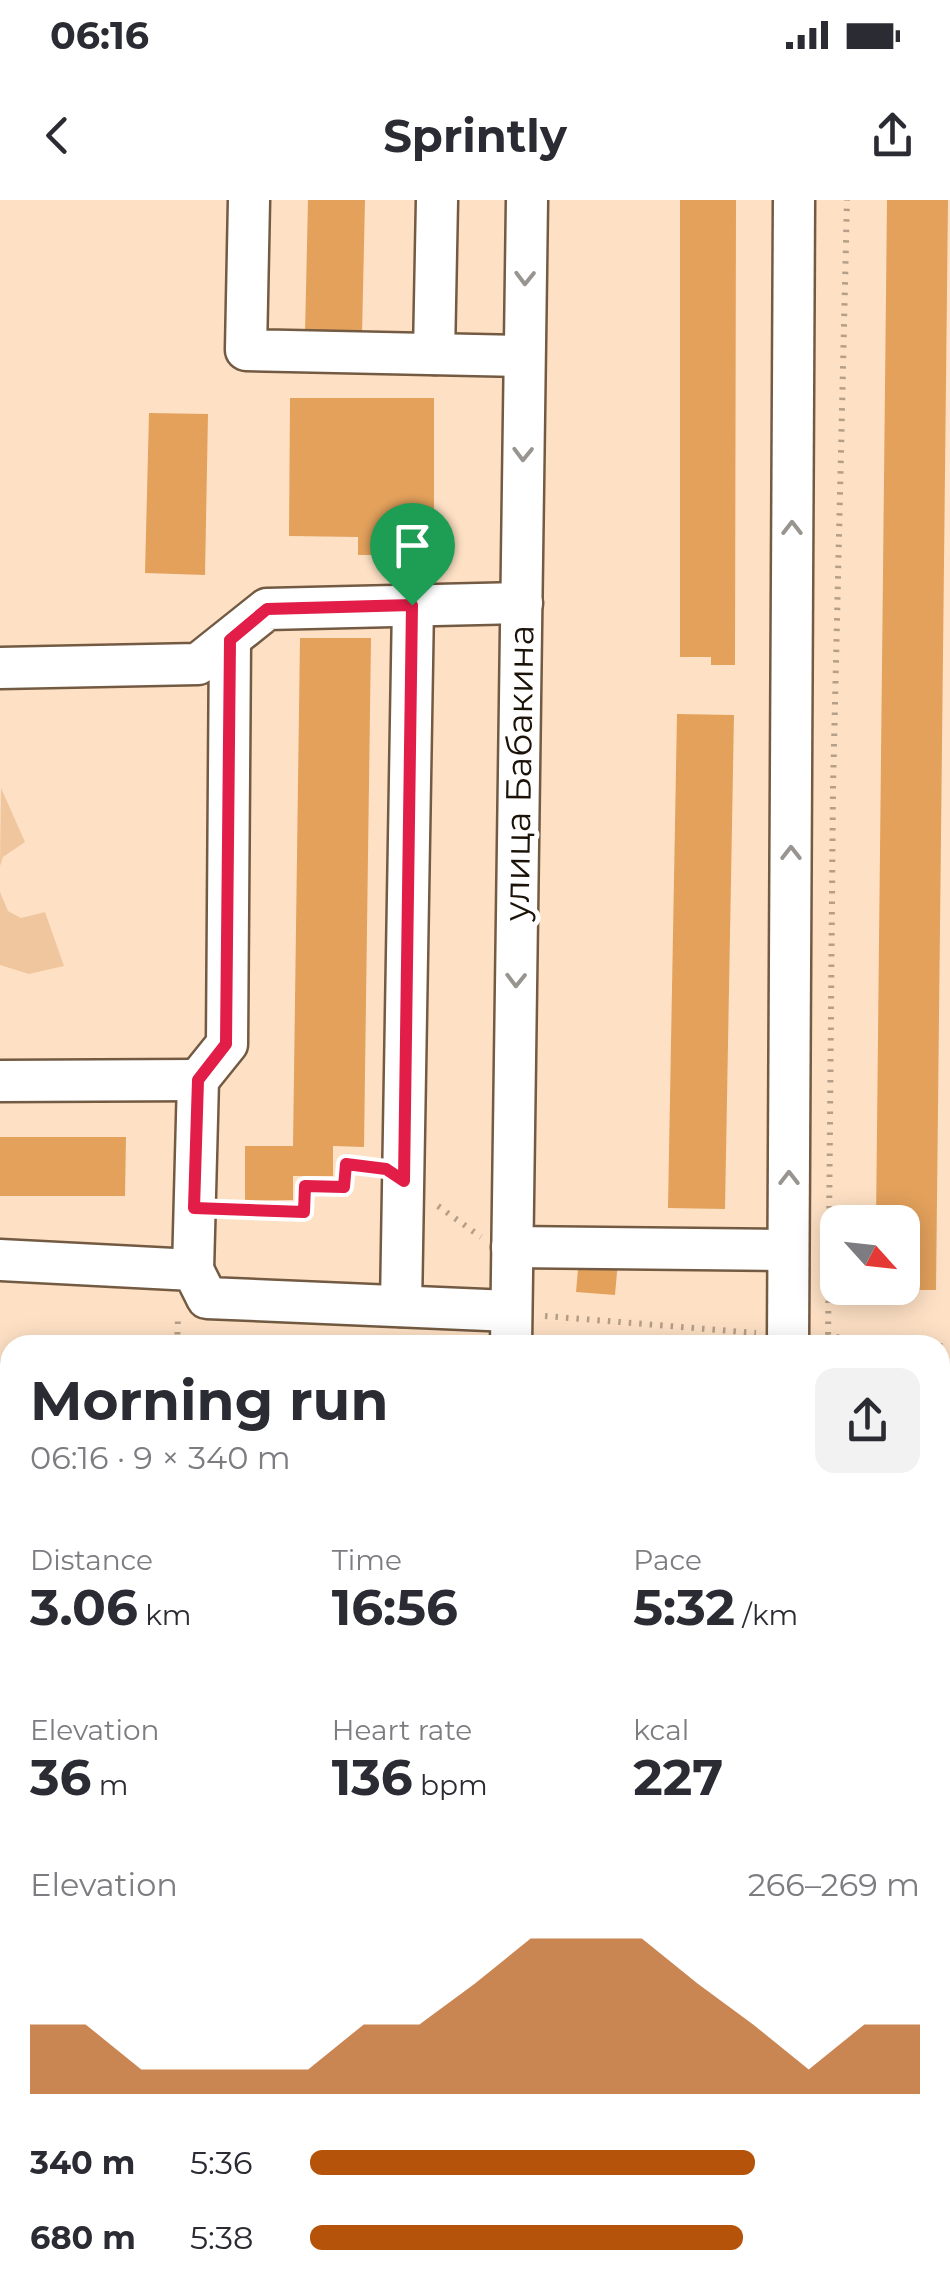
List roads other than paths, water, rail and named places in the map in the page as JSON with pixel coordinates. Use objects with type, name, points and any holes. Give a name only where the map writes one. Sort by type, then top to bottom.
[{"type":"street","points":[[249,200],[246,350],[524,356]]},
{"type":"street","points":[[434,354],[437,200]]},
{"type":"street","name":"улица Бабакина","points":[[523,1319],[497,1242],[522,602],[527,200]]},
{"type":"street","points":[[794,200],[788,1250],[805,1335]]},
{"type":"street","points":[[0,668],[198,664],[267,609],[522,602]]},
{"type":"street","points":[[402,1306],[412,605]]},
{"type":"street","points":[[230,640],[226,1044],[198,1080],[193,1270],[207,1298],[402,1306],[523,1319]]},
{"type":"street","points":[[0,1081],[198,1080]]},
{"type":"street","points":[[497,1242],[788,1250]]},
{"type":"street","points":[[0,1260],[193,1270]]}]
